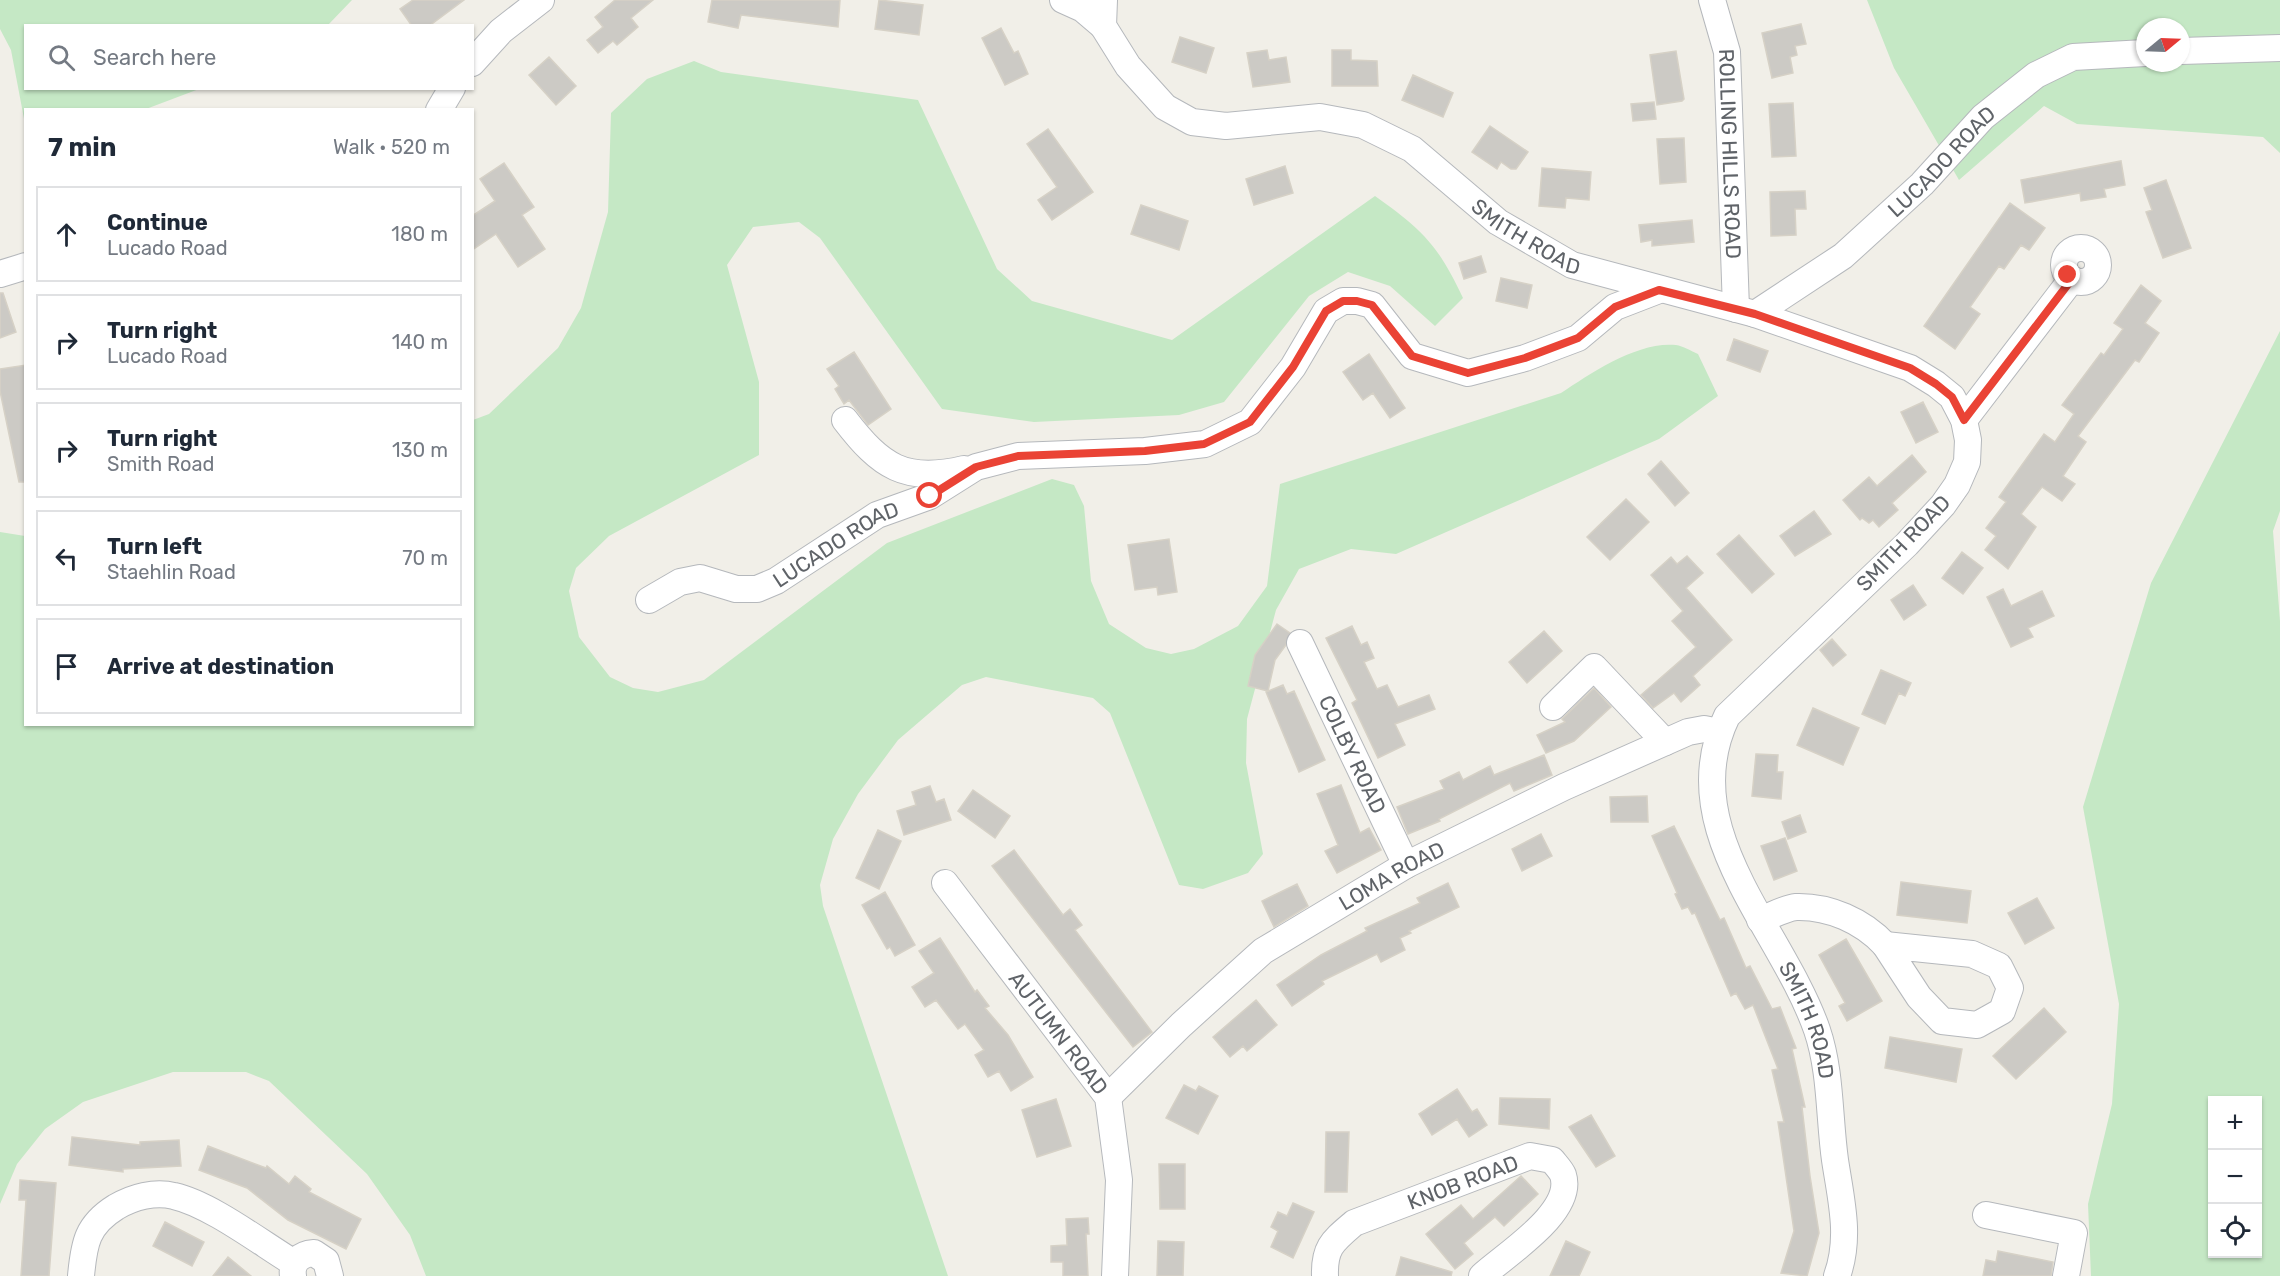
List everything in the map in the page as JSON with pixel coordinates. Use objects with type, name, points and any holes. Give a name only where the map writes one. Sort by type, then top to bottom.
[{"type":"street","points":[[474,61],[501,31],[541,0]]},
{"type":"street","name":"SMITH ROAD","points":[[1063,0],[1083,9],[1102,26],[1128,66],[1146,88],[1165,107],[1192,122],[1226,126],[1320,117],[1363,125],[1412,149],[1498,222],[1572,265],[1745,312],[1910,368],[1952,397],[1964,420],[1968,440],[1967,462],[1957,485],[1943,506],[1907,544],[1727,716],[1719,732],[1711,765],[1711,791],[1717,827],[1760,920],[1805,999],[1818,1032],[1826,1072],[1833,1149],[1846,1230],[1843,1260],[1837,1276]]},
{"type":"street","points":[[1102,26],[1104,0]]},
{"type":"street","name":"ROLLING HILLS ROAD","points":[[1712,0],[1727,52],[1745,312]]},
{"type":"street","points":[[2190,51],[2280,48]]},
{"type":"street","name":"LUCADO ROAD","points":[[1745,312],[1843,256],[1922,184],[1983,117],[2036,75],[2073,57],[2136,54]]},
{"type":"street","points":[[440,108],[451,90]]},
{"type":"street","points":[[0,274],[24,267]]},
{"type":"street","points":[[1964,420],[2072,279]]},
{"type":"street","name":"LUCADO ROAD","points":[[649,600],[680,582],[700,578],[736,589],[757,589],[776,581],[877,516],[930,496],[976,467],[1018,456],[1145,451],[1204,444],[1250,422],[1293,367],[1326,311],[1343,301],[1357,301],[1372,305],[1412,356],[1468,373],[1525,358],[1578,338],[1615,307],[1659,290]]},
{"type":"street","points":[[845,420],[866,447],[897,469],[918,475],[946,473],[976,467]]},
{"type":"street","name":"COLBY ROAD","points":[[1300,643],[1406,865]]},
{"type":"street","points":[[1554,708],[1594,667],[1665,742]]},
{"type":"street","name":"LOMA ROAD","points":[[1108,1097],[1181,1025],[1263,951],[1406,865],[1564,787],[1688,732],[1704,729],[1719,732]]},
{"type":"street","name":"AUTUMN ROAD","points":[[945,883],[1108,1097],[1119,1180],[1115,1276]]},
{"type":"street","points":[[1760,920],[1794,907],[1838,913],[1871,930],[1885,945],[1919,997],[1942,1020],[1977,1025],[2002,1011],[2010,988],[1999,966],[1972,954],[1885,945]]},
{"type":"street","name":"KNOB ROAD","points":[[1325,1276],[1324,1257],[1335,1239],[1354,1223],[1530,1155],[1552,1160],[1563,1175],[1563,1196],[1555,1213],[1509,1265],[1482,1276]]},
{"type":"street","points":[[81,1276],[83,1251],[90,1230],[102,1216],[121,1204],[146,1195],[173,1195],[199,1205],[293,1269],[306,1254],[321,1256],[330,1267],[330,1276]]},
{"type":"street","points":[[1986,1215],[2074,1233],[2066,1276]]},
{"type":"green space","points":[[0,0],[352,0],[329,24],[24,24],[24,90],[196,90],[149,108],[24,108],[24,119],[11,50],[0,29]]},
{"type":"green space","points":[[1867,0],[2280,0],[2280,153],[2263,137],[2077,124],[2044,106],[1959,180],[1894,68]]},
{"type":"green space","points":[[694,61],[721,72],[918,100],[997,269],[1032,301],[1172,340],[1375,196],[1428,240],[1445,264],[1463,298],[1435,326],[1390,286],[1348,272],[1309,296],[1224,402],[1179,415],[1034,422],[942,409],[820,238],[799,222],[753,227],[727,265],[759,382],[759,455],[609,536],[576,568],[569,591],[579,637],[610,677],[633,688],[658,692],[704,680],[887,543],[1052,479],[1074,485],[1084,506],[1091,581],[1109,624],[1146,648],[1171,654],[1194,649],[1238,626],[1267,586],[1280,484],[1561,393],[1616,360],[1646,348],[1676,345],[1698,354],[1718,396],[1659,439],[1396,554],[1351,549],[1299,569],[1276,610],[1247,719],[1246,763],[1263,854],[1248,873],[1203,889],[1179,885],[1110,713],[1093,698],[986,677],[962,685],[898,740],[858,794],[833,839],[820,885],[823,906],[948,1276],[426,1276],[410,1235],[367,1174],[269,1081],[246,1072],[173,1072],[83,1102],[45,1129],[17,1164],[0,1204],[0,532],[24,536],[24,726],[474,726],[474,420],[489,414],[558,348],[581,308],[608,212],[611,113],[647,79]]},
{"type":"green space","points":[[2280,331],[2280,511],[2273,531],[2280,621],[2280,1276],[2091,1276],[2088,1204],[2112,1104],[2119,1004],[2083,807],[2151,583]]},
{"type":"building","points":[[413,0],[464,0],[432,24],[411,24],[400,9]]},
{"type":"building","points":[[615,0],[653,0],[631,18],[638,27],[617,45],[613,41],[598,53],[587,40],[603,27],[595,17]]},
{"type":"building","points":[[712,0],[840,0],[838,27],[741,15],[738,28],[708,22]]},
{"type":"building","points":[[879,0],[923,5],[919,35],[875,29]]},
{"type":"building","points":[[1801,24],[1806,44],[1795,46],[1797,55],[1790,57],[1793,73],[1772,78],[1762,33]]},
{"type":"building","points":[[1001,28],[1014,53],[1018,51],[1028,74],[1005,85],[982,38]]},
{"type":"building","points":[[1180,37],[1214,48],[1206,73],[1172,62]]},
{"type":"building","points":[[1267,50],[1269,60],[1286,57],[1290,82],[1253,87],[1247,53]]},
{"type":"building","points":[[1332,50],[1351,50],[1351,60],[1377,61],[1378,86],[1332,86]]},
{"type":"building","points":[[1676,51],[1684,99],[1657,105],[1650,55]]},
{"type":"building","points":[[549,57],[576,86],[556,105],[529,75]]},
{"type":"building","points":[[1413,75],[1453,93],[1443,117],[1402,100]]},
{"type":"building","points":[[1654,102],[1656,119],[1633,121],[1631,104]]},
{"type":"building","points":[[1793,103],[1796,156],[1772,157],[1769,104]]},
{"type":"building","points":[[1490,126],[1528,152],[1516,169],[1511,169],[1501,162],[1497,169],[1472,152]]},
{"type":"building","points":[[1048,129],[1093,192],[1052,220],[1038,200],[1057,187],[1027,144]]},
{"type":"building","points":[[1684,138],[1686,182],[1660,184],[1657,139]]},
{"type":"building","points":[[2121,161],[2125,185],[2104,189],[2106,197],[2081,201],[2080,193],[2025,203],[2021,180]]},
{"type":"building","points":[[504,163],[534,207],[522,215],[545,249],[518,267],[496,234],[474,249],[474,215],[495,201],[480,179]]},
{"type":"building","points":[[1285,166],[1293,193],[1254,205],[1246,179]]},
{"type":"building","points":[[1542,168],[1591,172],[1589,200],[1566,198],[1565,208],[1539,206]]},
{"type":"building","points":[[2166,180],[2191,248],[2163,258],[2146,212],[2152,210],[2144,188]]},
{"type":"building","points":[[1805,191],[1806,209],[1795,209],[1796,235],[1771,236],[1770,192]]},
{"type":"building","points":[[2010,203],[2045,228],[2029,250],[2021,245],[2004,269],[1999,266],[1970,307],[1980,314],[1955,349],[1924,326]]},
{"type":"building","points":[[1141,205],[1188,221],[1179,250],[1131,234]]},
{"type":"building","points":[[1692,220],[1694,242],[1652,246],[1652,240],[1641,242],[1639,225]]},
{"type":"building","points":[[1481,256],[1486,272],[1464,279],[1459,263]]},
{"type":"building","points":[[1501,278],[1532,285],[1527,308],[1496,301]]},
{"type":"building","points":[[2141,285],[2161,301],[2145,323],[2159,333],[2139,362],[2135,360],[2078,436],[2086,442],[2063,476],[2075,484],[2062,501],[2042,487],[2021,514],[2036,527],[2008,569],[1985,550],[1996,536],[1986,528],[2006,502],[1999,497],[2044,434],[2055,442],[2074,414],[2062,405],[2101,353],[2104,355],[2123,329],[2114,323]]},
{"type":"building","points":[[0,293],[3,293],[16,332],[0,338]]},
{"type":"building","points":[[1734,339],[1768,351],[1760,372],[1727,360]]},
{"type":"building","points":[[854,352],[891,409],[868,425],[849,400],[844,404],[835,389],[839,386],[827,369]]},
{"type":"building","points":[[1369,354],[1405,408],[1390,418],[1373,393],[1363,400],[1343,372]]},
{"type":"building","points":[[24,365],[24,482],[19,482],[0,391],[0,369]]},
{"type":"building","points":[[1923,402],[1938,432],[1916,443],[1901,412]]},
{"type":"building","points":[[1912,455],[1926,472],[1892,503],[1898,510],[1879,527],[1873,520],[1869,523],[1862,518],[1860,520],[1843,500],[1869,477],[1877,486]]},
{"type":"building","points":[[1661,461],[1689,493],[1675,506],[1648,474]]},
{"type":"building","points":[[1626,499],[1649,522],[1610,560],[1587,537]]},
{"type":"building","points":[[1814,511],[1831,534],[1795,556],[1780,536]]},
{"type":"building","points":[[1739,535],[1774,574],[1752,593],[1717,554]]},
{"type":"building","points":[[1169,539],[1177,592],[1158,595],[1157,587],[1135,590],[1128,545]]},
{"type":"building","points":[[1962,552],[1983,568],[1963,594],[1942,578]]},
{"type":"building","points":[[1687,556],[1703,573],[1686,588],[1732,640],[1693,676],[1700,685],[1681,702],[1674,693],[1653,708],[1641,695],[1696,647],[1672,621],[1683,611],[1651,575],[1671,557],[1677,564]]},
{"type":"building","points":[[1913,585],[1926,605],[1904,620],[1891,600]]},
{"type":"building","points":[[2003,589],[2011,606],[2042,591],[2054,616],[2028,628],[2033,637],[2011,647],[1987,597]]},
{"type":"building","points":[[1277,624],[1290,633],[1286,645],[1275,660],[1268,691],[1248,686],[1255,655]]},
{"type":"building","points":[[1352,626],[1361,645],[1367,642],[1374,658],[1364,662],[1377,689],[1387,685],[1398,707],[1429,695],[1435,709],[1395,724],[1405,745],[1378,758],[1352,703],[1357,700],[1326,638]]},
{"type":"building","points":[[1544,631],[1562,651],[1527,683],[1509,662]]},
{"type":"building","points":[[1832,639],[1846,655],[1833,666],[1820,650]]},
{"type":"building","points":[[1881,670],[1911,683],[1905,696],[1899,693],[1885,724],[1862,714]]},
{"type":"building","points":[[1283,685],[1287,694],[1294,691],[1325,760],[1299,772],[1266,692]]},
{"type":"building","points":[[1594,688],[1611,707],[1574,741],[1546,753],[1537,735],[1565,722],[1562,719]]},
{"type":"building","points":[[1813,708],[1859,728],[1843,765],[1797,745]]},
{"type":"building","points":[[1756,754],[1778,755],[1777,772],[1783,772],[1781,799],[1752,796]]},
{"type":"building","points":[[1544,755],[1552,775],[1514,791],[1510,783],[1439,819],[1440,821],[1408,834],[1397,807],[1444,789],[1440,781],[1459,772],[1463,780],[1490,766],[1494,775]]},
{"type":"building","points":[[1341,785],[1360,833],[1369,828],[1381,850],[1337,873],[1325,851],[1338,845],[1317,794]]},
{"type":"building","points":[[930,786],[936,802],[944,799],[951,820],[904,835],[897,811],[916,805],[912,792]]},
{"type":"building","points":[[973,790],[1010,816],[995,838],[958,811]]},
{"type":"building","points":[[1647,796],[1648,822],[1611,822],[1610,797]]},
{"type":"building","points":[[1800,815],[1806,832],[1788,839],[1782,822]]},
{"type":"building","points":[[1674,826],[1720,920],[1724,918],[1746,968],[1750,966],[1772,1009],[1780,1007],[1796,1048],[1792,1049],[1805,1107],[1802,1107],[1819,1233],[1807,1276],[1781,1273],[1794,1231],[1778,1122],[1784,1122],[1772,1070],[1778,1069],[1753,1005],[1745,1009],[1736,993],[1731,996],[1695,913],[1692,914],[1688,907],[1682,909],[1675,894],[1677,893],[1652,836]]},
{"type":"building","points":[[878,830],[901,841],[879,889],[856,878]]},
{"type":"building","points":[[1541,834],[1552,856],[1522,871],[1512,849]]},
{"type":"building","points":[[1785,838],[1797,871],[1774,880],[1761,846]]},
{"type":"building","points":[[1014,850],[1063,915],[1070,909],[1082,925],[1075,930],[1152,1032],[1133,1047],[992,866]]},
{"type":"building","points":[[1901,882],[1971,891],[1967,923],[1897,915]]},
{"type":"building","points":[[1448,883],[1459,907],[1409,931],[1411,933],[1400,938],[1405,950],[1381,962],[1377,954],[1322,981],[1324,984],[1292,1006],[1277,985],[1321,955],[1367,931],[1365,928],[1420,903],[1417,898]]},
{"type":"building","points":[[1297,884],[1308,906],[1274,927],[1262,901]]},
{"type":"building","points":[[885,892],[915,945],[895,956],[890,947],[887,949],[862,905]]},
{"type":"building","points":[[2037,898],[2054,928],[2025,944],[2008,913]]},
{"type":"building","points":[[940,938],[975,992],[977,990],[989,1006],[985,1008],[1008,1035],[1033,1077],[1011,1091],[999,1071],[988,1077],[975,1055],[984,1050],[965,1024],[958,1029],[936,1000],[925,1007],[912,987],[934,973],[919,951]]},
{"type":"building","points":[[1846,939],[1882,1001],[1847,1021],[1839,1006],[1845,1003],[1819,955]]},
{"type":"building","points":[[1256,1000],[1277,1025],[1247,1051],[1243,1046],[1230,1057],[1213,1037]]},
{"type":"building","points":[[2044,1008],[2066,1032],[2016,1079],[1993,1056]]},
{"type":"building","points":[[1890,1037],[1962,1049],[1956,1082],[1885,1068]]},
{"type":"building","points":[[1184,1085],[1196,1091],[1199,1086],[1218,1096],[1198,1134],[1166,1118]]},
{"type":"building","points":[[1457,1089],[1472,1112],[1477,1109],[1487,1125],[1469,1137],[1457,1119],[1432,1135],[1419,1114]]},
{"type":"building","points":[[1500,1098],[1550,1099],[1549,1129],[1499,1124]]},
{"type":"building","points":[[1056,1099],[1071,1146],[1037,1157],[1022,1110]]},
{"type":"building","points":[[1591,1115],[1615,1156],[1596,1167],[1569,1127]]},
{"type":"building","points":[[1326,1132],[1349,1132],[1347,1192],[1325,1192]]},
{"type":"building","points":[[72,1137],[140,1145],[140,1142],[179,1140],[181,1166],[123,1169],[123,1172],[69,1165]]},
{"type":"building","points":[[208,1146],[266,1168],[267,1166],[289,1184],[295,1176],[311,1189],[309,1192],[361,1219],[346,1249],[288,1220],[247,1188],[199,1170]]},
{"type":"building","points":[[1159,1164],[1185,1164],[1185,1209],[1160,1209]]},
{"type":"building","points":[[1521,1176],[1538,1194],[1504,1226],[1495,1217],[1464,1243],[1473,1254],[1455,1269],[1426,1234],[1461,1205],[1473,1219]]},
{"type":"building","points":[[20,1180],[56,1183],[49,1276],[21,1276],[26,1200],[19,1200]]},
{"type":"building","points":[[1293,1203],[1314,1212],[1293,1258],[1271,1247],[1278,1231],[1271,1227],[1278,1212],[1287,1216]]},
{"type":"building","points":[[1088,1218],[1089,1234],[1086,1234],[1088,1276],[1063,1276],[1063,1262],[1051,1262],[1051,1246],[1067,1245],[1066,1219]]},
{"type":"building","points":[[165,1222],[204,1242],[192,1266],[153,1246]]},
{"type":"building","points":[[1158,1241],[1184,1242],[1183,1276],[1157,1276]]},
{"type":"building","points":[[1566,1241],[1590,1252],[1579,1276],[1550,1276]]},
{"type":"building","points":[[1998,1251],[2053,1262],[2051,1276],[1983,1276],[1986,1260],[1996,1262]]},
{"type":"building","points":[[228,1257],[251,1276],[213,1276]]},
{"type":"building","points":[[1401,1257],[1452,1272],[1451,1276],[1396,1276]]},
{"type":"route","points":[[930,496],[976,467],[1018,456],[1145,451],[1204,444],[1250,422],[1293,367],[1326,311],[1343,301],[1357,301],[1372,305],[1412,356],[1468,373],[1525,358],[1578,338],[1615,307],[1659,290],[1755,314],[1910,368],[1952,397],[1964,420],[2072,279],[2068,275]]}]
